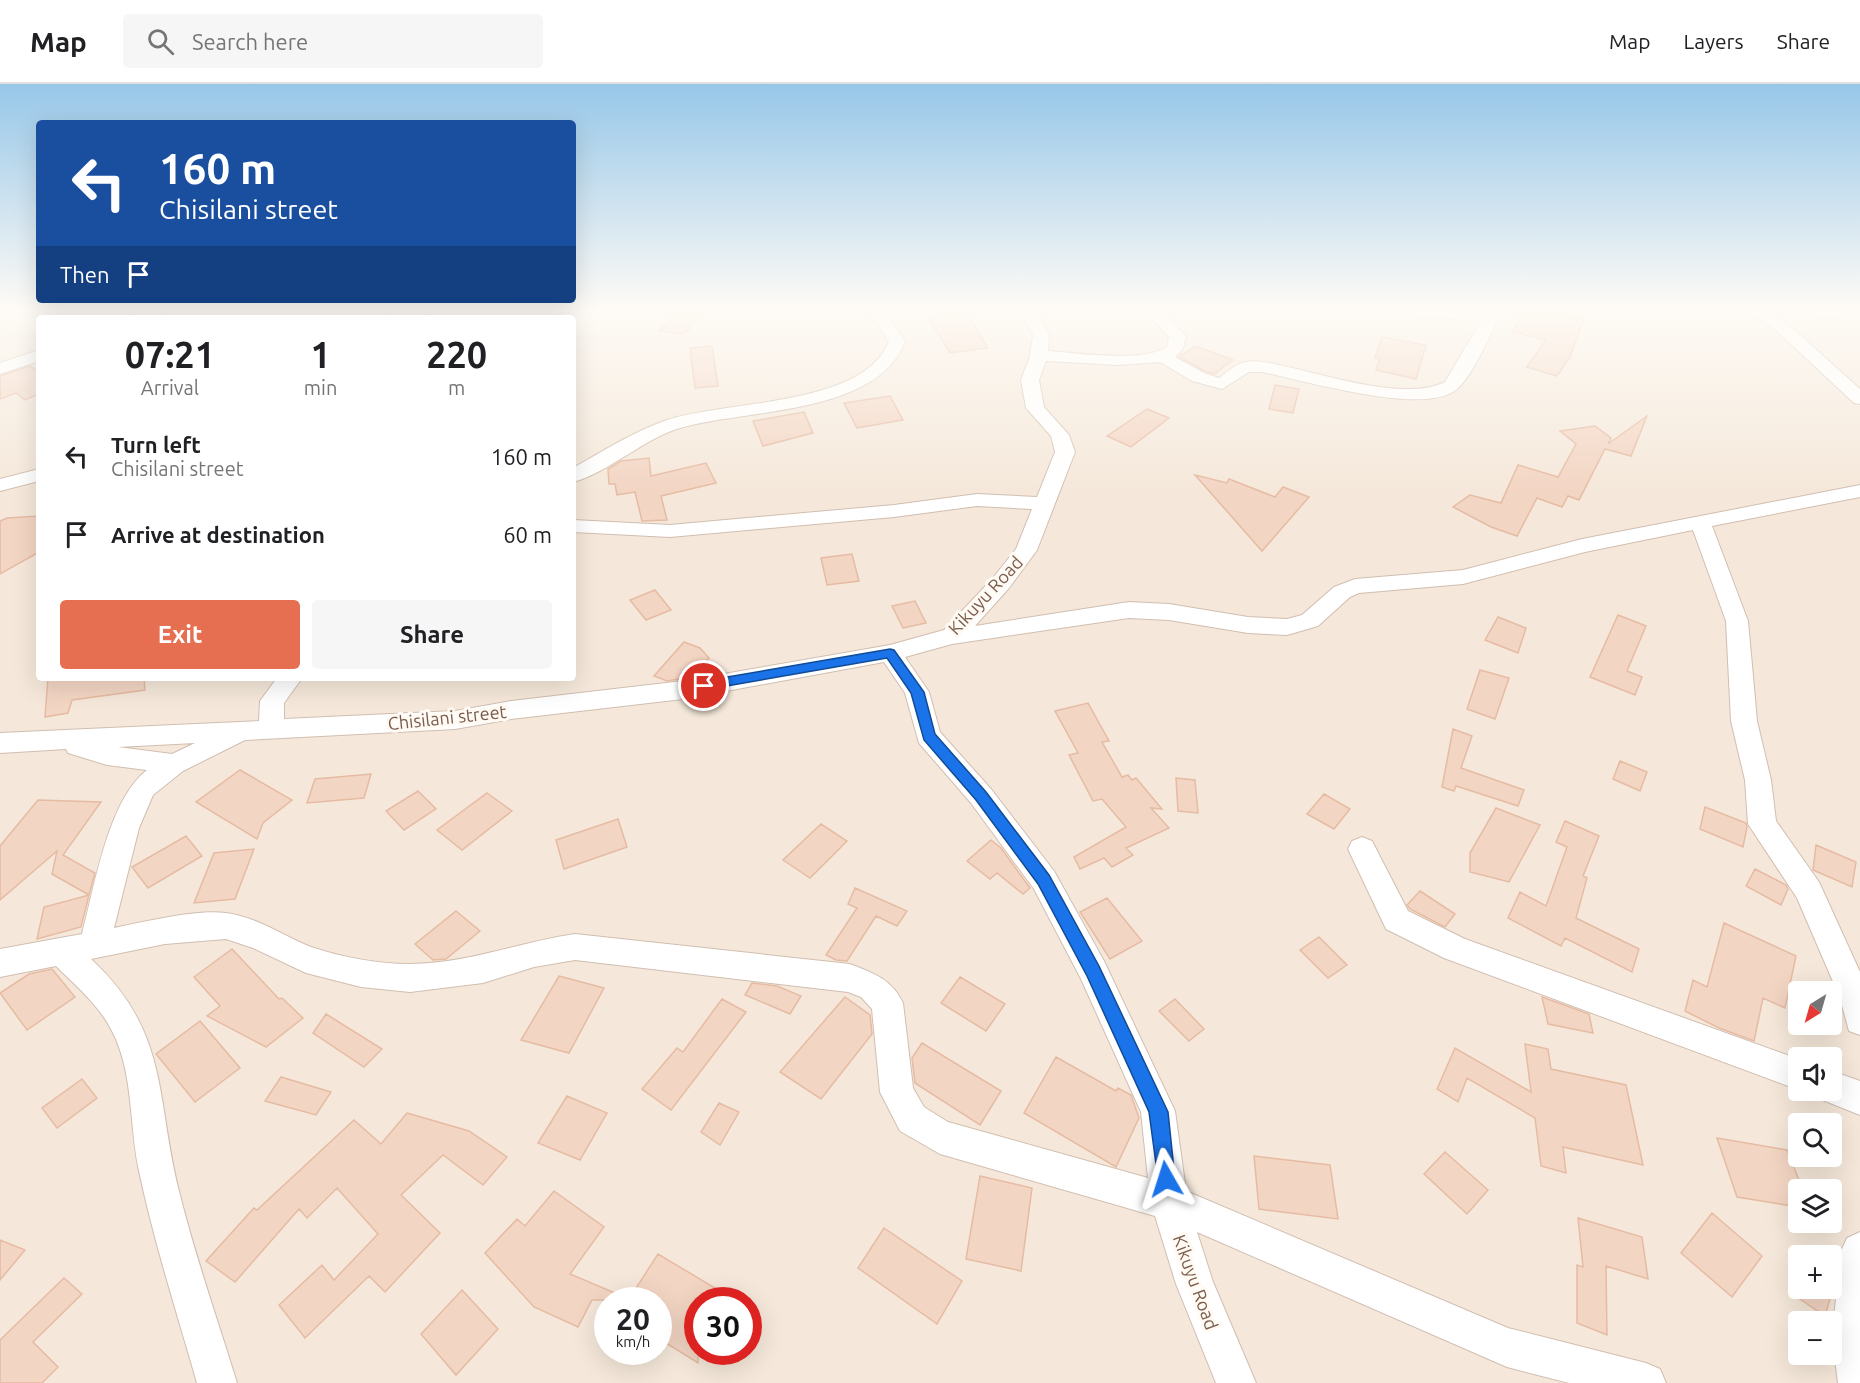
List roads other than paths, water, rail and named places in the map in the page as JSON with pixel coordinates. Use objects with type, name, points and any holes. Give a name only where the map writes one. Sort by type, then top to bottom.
[{"type":"street","points":[[576,474],[673,424],[833,393],[856,385],[877,371]]},
{"type":"street","name":"Kikuyu Road","points":[[1034,371],[1030,380],[1035,408],[1060,435],[1065,452],[1026,550],[1000,583],[952,636],[890,653],[917,692],[928,736],[981,796],[1044,880],[1093,971],[1158,1112],[1168,1202],[1195,1284],[1236,1383]]},
{"type":"street","points":[[1187,371],[1198,377],[1222,384],[1240,371]]},
{"type":"street","points":[[1284,371],[1389,393],[1433,394],[1450,387],[1460,371]]},
{"type":"street","points":[[1829,371],[1860,399]]},
{"type":"street","points":[[0,485],[36,476]]},
{"type":"street","points":[[952,636],[996,632],[1044,621],[1129,610],[1169,612],[1248,625],[1287,627],[1310,621],[1342,592],[1354,586],[1474,575],[1582,546],[1835,494],[1860,491]]},
{"type":"street","points":[[576,526],[670,531],[894,511],[977,500],[1044,503]]},
{"type":"street","points":[[1701,523],[1737,621],[1744,721],[1758,780],[1762,824],[1809,891],[1856,998],[1860,1020]]},
{"type":"street","name":"Chisilani street","points":[[0,744],[259,728],[455,720],[511,710],[682,690],[890,653]]},
{"type":"street","points":[[78,948],[133,806],[143,788],[174,764],[259,728],[272,701],[288,681]]},
{"type":"street","points":[[58,740],[107,755],[174,764]]},
{"type":"street","points":[[1362,849],[1397,920],[1455,949],[1788,1071]]},
{"type":"street","points":[[0,963],[165,931],[226,926],[261,937],[306,959],[361,973],[410,978],[483,969],[534,952],[575,947],[850,978],[872,987],[887,1003],[897,1092],[912,1119],[940,1137],[1168,1202],[1507,1347],[1646,1383]]},
{"type":"street","points":[[78,948],[125,1023],[142,1068],[146,1114],[156,1169],[217,1383]]},
{"type":"street","points":[[1842,1091],[1860,1098]]},
{"type":"street","points":[[1858,1383],[1850,1346],[1860,1251]]}]
